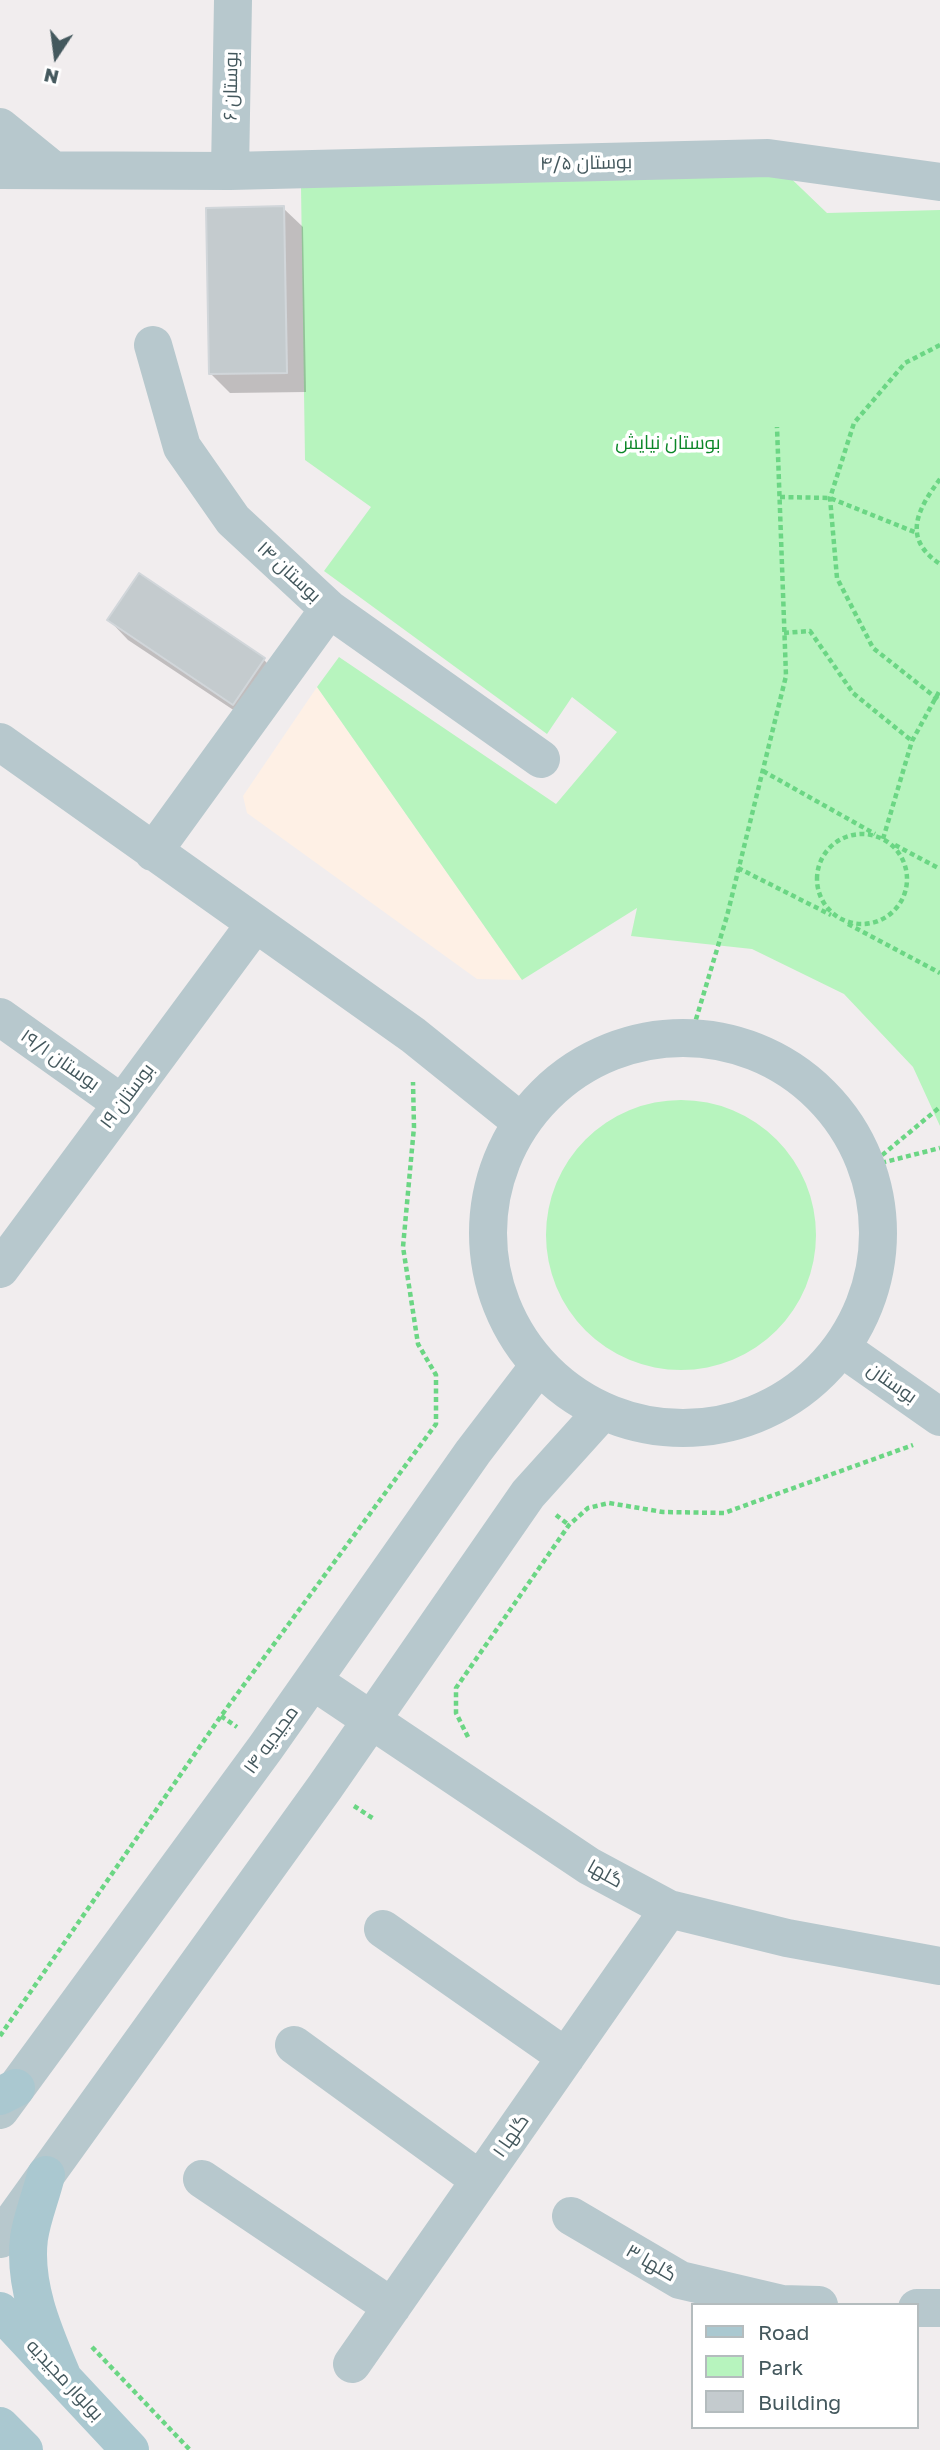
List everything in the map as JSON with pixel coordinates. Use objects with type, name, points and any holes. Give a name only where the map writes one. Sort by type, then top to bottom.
[{"type":"main road","points":[[26,2185],[30,2281],[39,2320],[63,2378]]},
{"type":"main road","name":"بولوار مجیدیه","points":[[0,2311],[130,2450]]},
{"type":"main road","points":[[0,2426],[24,2450]]},
{"type":"street","name":"بوستان ۶","points":[[230,172],[233,0]]},
{"type":"street","points":[[0,127],[52,170]]},
{"type":"street","name":"بوستان ۴/۵","points":[[0,170],[230,172],[768,159],[940,182]]},
{"type":"street","name":"بوستان ۱۴","points":[[153,345],[182,447],[233,520],[329,609],[153,852]]},
{"type":"street","points":[[329,609],[541,758]]},
{"type":"street","points":[[0,742],[413,1035],[520,1121]]},
{"type":"street","name":"بوستان ۱۹","points":[[0,1269],[255,924]]},
{"type":"street","name":"بوستان ۱۹/۱","points":[[0,1017],[121,1103]]},
{"type":"street","points":[[691,1037],[766,1054],[828,1100],[869,1166],[881,1242],[863,1315],[843,1349],[818,1378],[751,1419],[676,1430],[602,1412],[538,1367],[497,1299],[486,1224],[503,1151],[520,1121],[548,1089],[613,1049],[691,1037]]},
{"type":"street","name":"بوستان","points":[[843,1349],[930,1428]]},
{"type":"street","name":"مجیدیه ۱۴","points":[[5,2098],[313,1681],[473,1452],[538,1367]]},
{"type":"street","points":[[0,2239],[26,2185],[372,1720],[528,1494],[602,1412]]},
{"type":"street","name":"گلها","points":[[313,1681],[589,1866],[669,1909],[787,1938],[940,1966]]},
{"type":"street","name":"گلها ۱","points":[[352,2364],[669,1909]]},
{"type":"street","points":[[383,1929],[566,2056]]},
{"type":"street","points":[[294,2045],[480,2180]]},
{"type":"street","points":[[202,2179],[392,2307]]},
{"type":"street","name":"گلها ۳","points":[[571,2216],[680,2280],[778,2303]]},
{"type":"street","points":[[919,2308],[940,2308]]},
{"type":"path","points":[[937,700],[873,648],[837,578],[830,498],[854,423],[905,363],[940,345]]},
{"type":"path","points":[[691,1037],[738,868],[786,676],[777,426]]},
{"type":"path","points":[[940,479],[920,506],[917,533],[929,556],[940,564]]},
{"type":"path","points":[[780,497],[830,498],[917,533]]},
{"type":"path","points":[[784,633],[810,631],[853,693],[912,741]]},
{"type":"path","points":[[883,839],[912,741],[937,700],[940,690]]},
{"type":"path","points":[[763,771],[940,869]]},
{"type":"path","points":[[866,834],[883,839],[897,850],[906,866],[908,883],[903,900],[892,914],[876,923],[858,925],[841,920],[827,909],[818,893],[816,875],[821,858],[832,844],[848,836],[866,834]]},
{"type":"path","points":[[738,868],[940,973]]},
{"type":"path","points":[[0,2036],[221,1716],[436,1424],[436,1375],[418,1344],[403,1247],[414,1127],[413,1035]]},
{"type":"path","points":[[869,1166],[940,1107]]},
{"type":"path","points":[[869,1166],[940,1148]]},
{"type":"path","points":[[455,1778],[476,1747],[465,1733],[456,1713],[456,1688],[569,1525],[588,1508],[609,1503],[663,1512],[724,1513],[930,1428]]},
{"type":"shaded area","points":[[317,687],[522,980],[477,979],[247,813],[243,796]]},
{"type":"green space","name":"بوستان نیایش","points":[[778,166],[827,213],[940,210],[940,1126],[913,1067],[844,994],[752,949],[631,936],[637,908],[522,980],[317,687],[339,657],[556,804],[617,732],[572,697],[547,734],[324,571],[371,507],[305,460],[301,186]]},
{"type":"green space","points":[[681,1100],[707,1103],[733,1111],[756,1123],[776,1140],[793,1160],[805,1183],[813,1209],[816,1235],[813,1261],[805,1287],[793,1310],[776,1330],[756,1347],[733,1359],[707,1367],[681,1370],[655,1367],[629,1359],[606,1347],[586,1330],[569,1310],[557,1287],[549,1261],[546,1235],[549,1209],[557,1183],[569,1160],[586,1140],[606,1123],[629,1111],[655,1103]]},
{"type":"building","points":[[284,206],[287,373],[209,374],[206,208]]},
{"type":"building","points":[[139,573],[265,658],[233,705],[107,620]]}]
